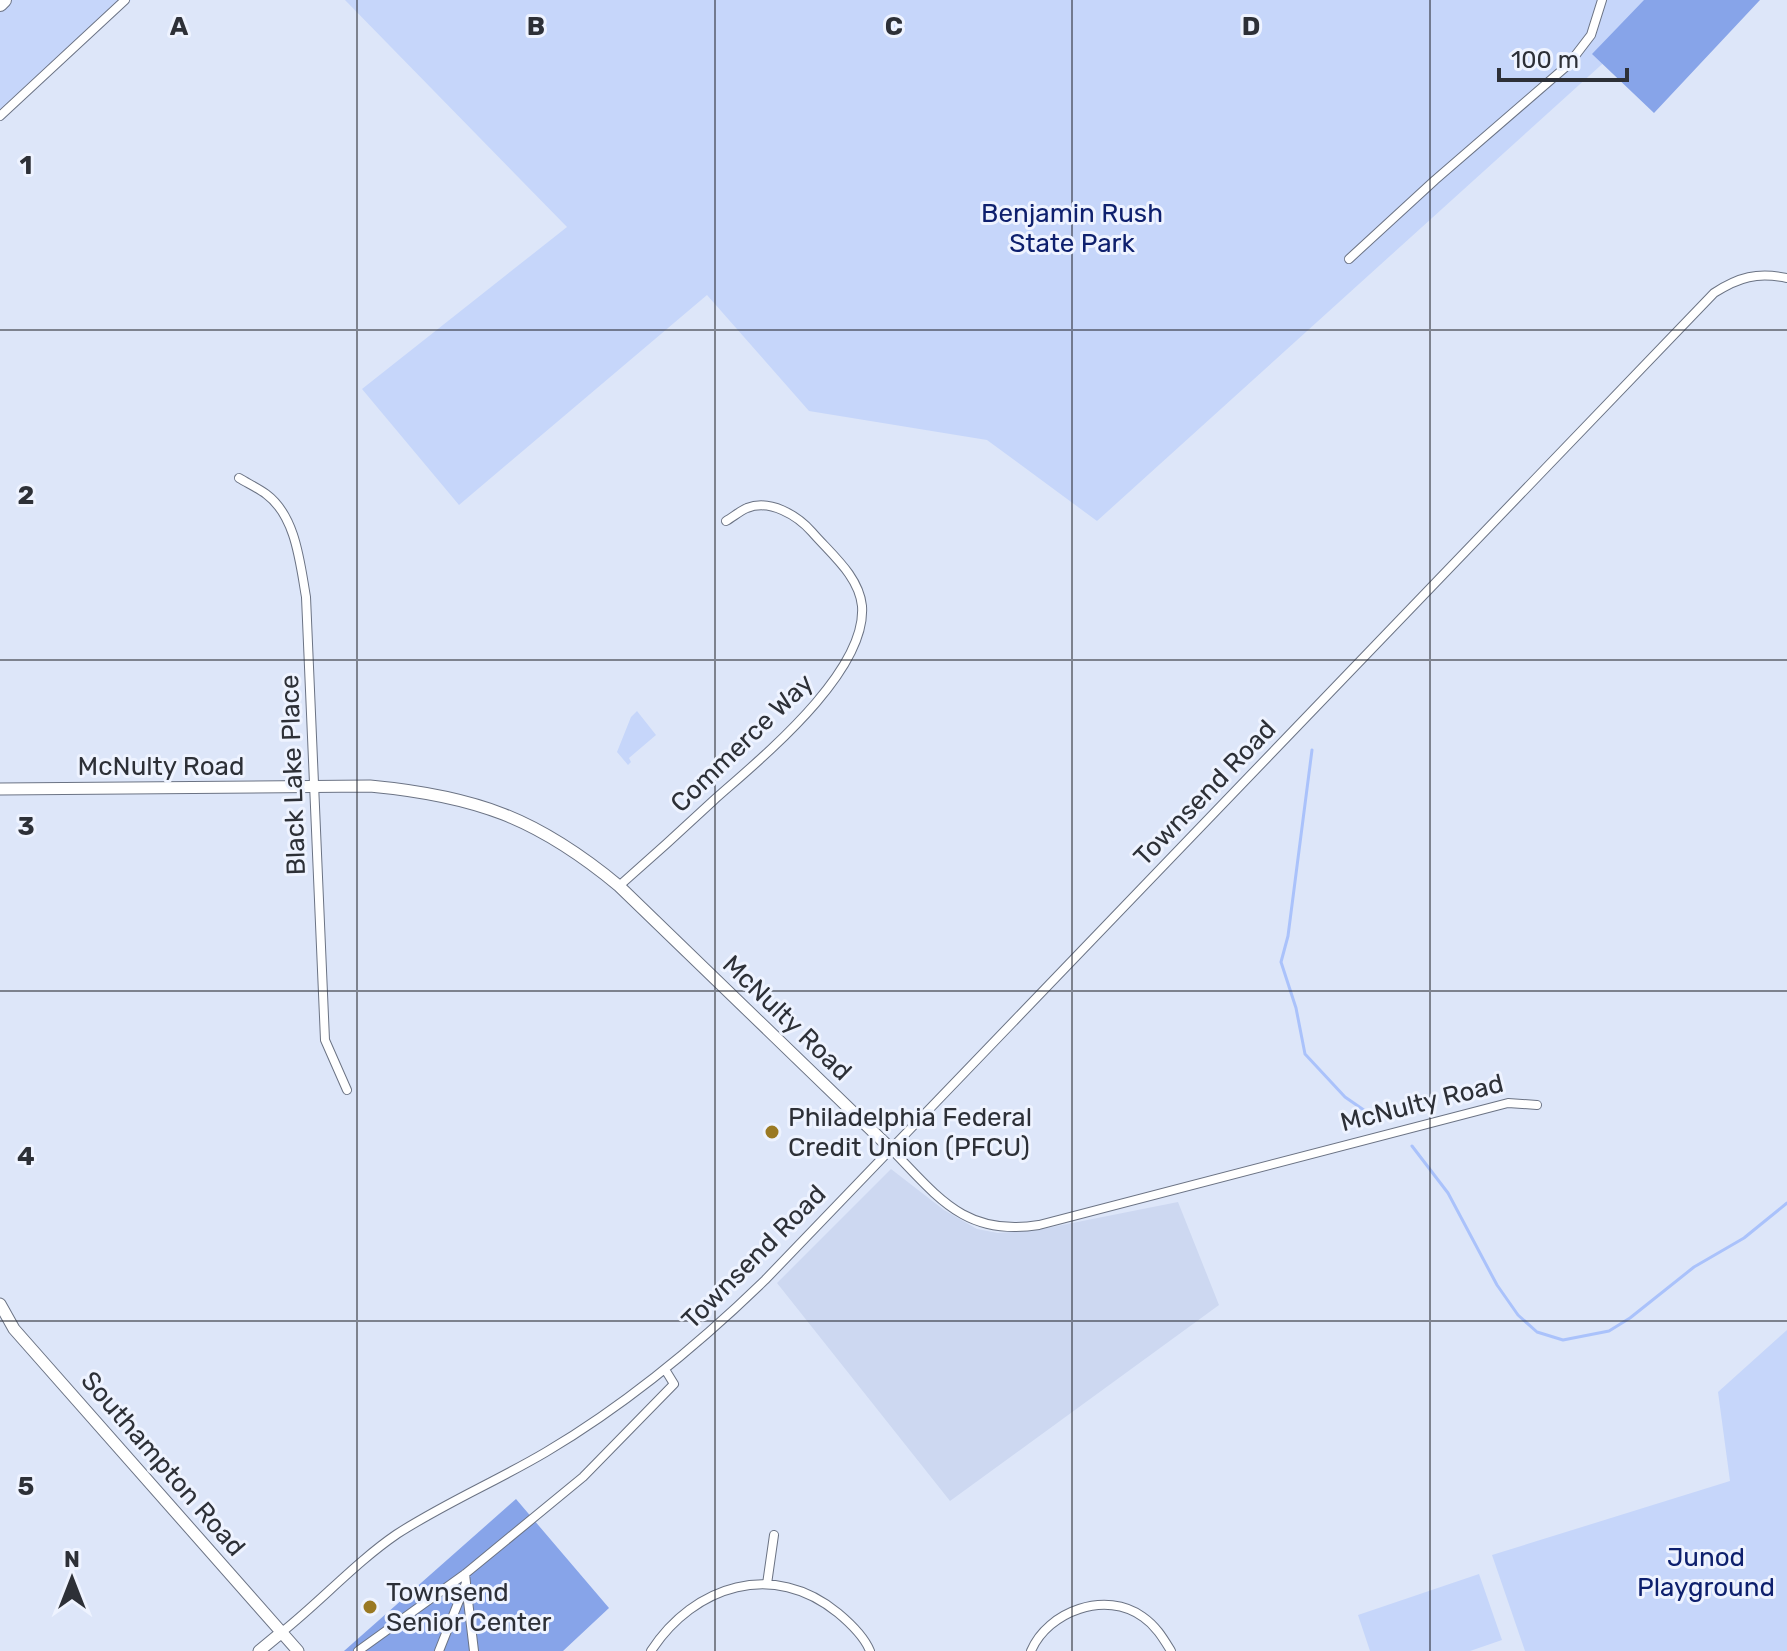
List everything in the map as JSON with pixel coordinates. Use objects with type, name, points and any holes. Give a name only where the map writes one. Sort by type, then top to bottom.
[{"type":"street","points":[[0,116],[125,0]]},
{"type":"street","points":[[1349,259],[1568,65],[1591,35],[1602,0]]},
{"type":"street","name":"Townsend Road","points":[[259,1651],[396,1535],[543,1454],[614,1410],[666,1371],[732,1313],[1714,293],[1752,275],[1787,278]]},
{"type":"street","name":"Black Lake Place","points":[[239,478],[267,494],[275,503],[287,522],[299,557],[306,597],[325,1040],[347,1090]]},
{"type":"street","name":"Commerce Way","points":[[619,886],[784,737],[827,690],[852,652],[861,624],[862,605],[856,582],[807,526],[784,511],[762,505],[747,508],[726,521]]},
{"type":"street","name":"McNulty Road","points":[[0,789],[370,786],[419,791],[494,809],[581,854],[619,886],[945,1204],[983,1224],[1016,1229],[1508,1103],[1537,1105]]},
{"type":"street","name":"Southampton Road","points":[[0,1304],[14,1329],[298,1651]]},
{"type":"street","points":[[358,1651],[465,1578],[583,1477],[674,1384],[666,1371]]},
{"type":"street","points":[[767,1584],[774,1535]]},
{"type":"street","points":[[439,1651],[465,1578]]},
{"type":"street","points":[[465,1578],[474,1651]]},
{"type":"street","points":[[651,1651],[666,1629],[688,1609],[716,1593],[767,1584],[788,1587],[825,1602],[847,1620],[870,1651]]},
{"type":"street","points":[[1031,1651],[1037,1637],[1072,1610],[1100,1605],[1141,1615],[1157,1629],[1171,1651]]},
{"type":"shaded area","points":[[1644,0],[1760,0],[1654,113],[1592,54]]},
{"type":"shaded area","points":[[891,1169],[944,1210],[977,1229],[998,1233],[1037,1230],[1178,1202],[1219,1305],[950,1501],[777,1283]]},
{"type":"shaded area","points":[[516,1499],[609,1608],[563,1651],[344,1651]]},
{"type":"green space","points":[[8,0],[131,0],[0,115],[0,7]]},
{"type":"green space","name":"Benjamin Rush State Park","points":[[345,0],[1673,0],[1097,521],[987,440],[809,411],[707,295],[459,505],[362,389],[567,227]]},
{"type":"green space","points":[[637,711],[656,735],[629,758],[631,762],[628,765],[617,752],[631,717]]},
{"type":"green space","name":"Junod Playground","points":[[1787,1330],[1787,1651],[1525,1651],[1492,1555],[1730,1481],[1718,1392]]},
{"type":"green space","points":[[1479,1574],[1502,1640],[1470,1651],[1370,1651],[1358,1615]]},
{"type":"waterway","points":[[1312,750],[1288,936],[1281,962],[1296,1008],[1305,1054],[1345,1097],[1371,1115]]},
{"type":"waterway","points":[[1412,1146],[1448,1193],[1497,1285],[1518,1315],[1537,1332],[1563,1340],[1609,1331],[1694,1267],[1744,1238],[1787,1203]]},
{"type":"place","name":"Philadelphia Federal Credit Union (PFCU)","points":[[772,1132]]},
{"type":"place","name":"Townsend Senior Center","points":[[370,1607]]}]
